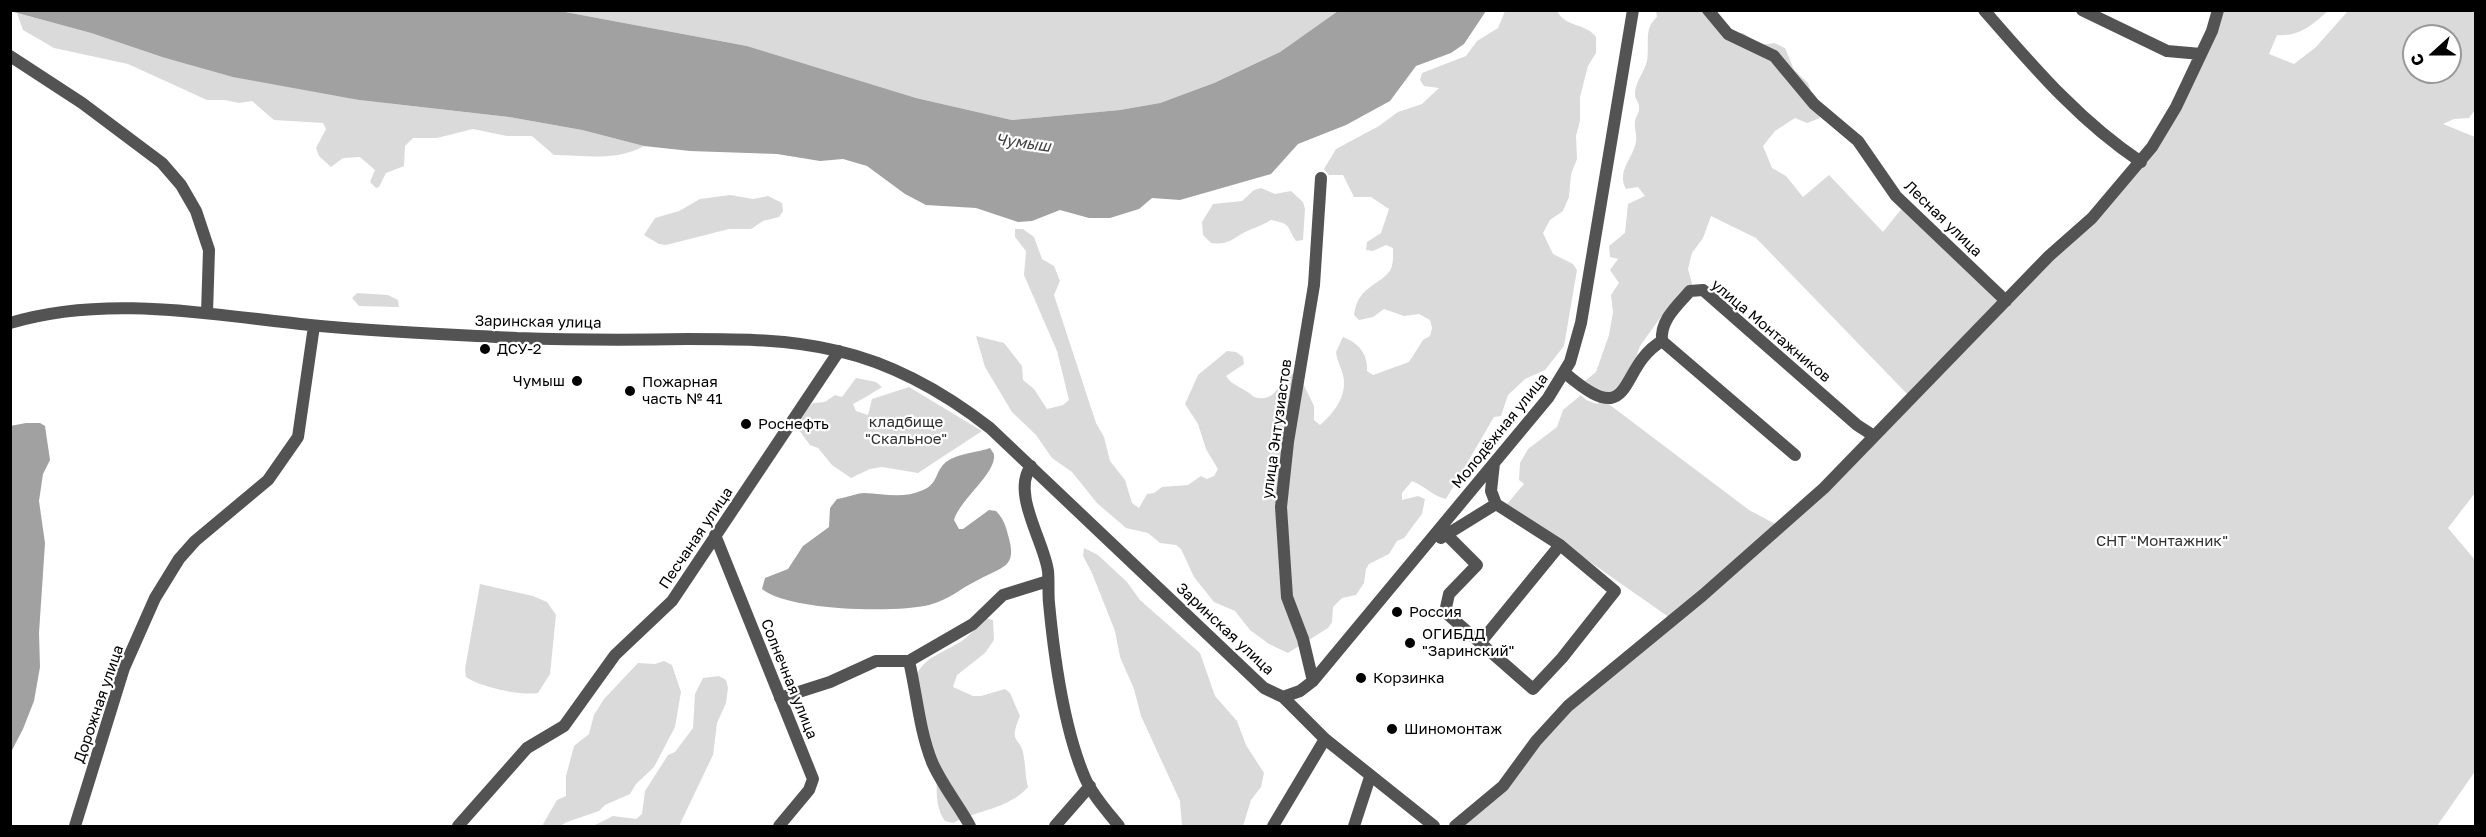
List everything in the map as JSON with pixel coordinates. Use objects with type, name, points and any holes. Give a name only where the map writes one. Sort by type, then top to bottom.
[{"type":"street","name":"Молодёжная улица","points":[[1283,697],[1300,691],[1313,681],[1548,398],[1565,373],[1576,345],[1581,323],[1633,10]]},
{"type":"street","name":"Лесная улица","points":[[1708,10],[1728,34],[1774,56],[1814,104],[1858,141],[1896,196],[2006,301]]},
{"type":"street","points":[[1984,10],[2070,105],[2118,147],[2141,162]]},
{"type":"street","points":[[2082,10],[2167,51],[2201,54]]},
{"type":"street","points":[[1455,826],[1503,786],[1536,741],[1568,706],[1760,546],[1824,488],[2006,301],[2092,218],[2141,162],[2176,107],[2201,54],[2218,10]]},
{"type":"street","points":[[10,56],[82,103],[153,156],[181,185],[196,211],[209,250],[207,313]]},
{"type":"street","name":"улица Энтузиастов","points":[[1313,681],[1303,639],[1287,597],[1281,507],[1288,442],[1314,285],[1321,178]]},
{"type":"street","name":"улица Монтажников","points":[[1662,341],[1661,330],[1672,311],[1690,291],[1703,290],[1857,425],[1874,436]]},
{"type":"street","name":"Заринская улица","points":[[10,323],[69,309],[124,308],[207,313],[314,326],[520,338],[744,339],[806,344],[869,360],[915,380],[958,403],[990,428],[1264,688],[1283,697],[1325,739],[1434,826]]},
{"type":"street","name":"Дорожная улица","points":[[75,826],[124,668],[155,598],[179,559],[195,542],[268,480],[298,437],[314,326]]},
{"type":"street","points":[[1565,373],[1589,394],[1602,399],[1614,397],[1631,379],[1648,350],[1662,341],[1795,455]]},
{"type":"street","name":"Песчаная улица","points":[[458,826],[527,748],[564,726],[615,655],[672,601],[839,351]]},
{"type":"street","points":[[1447,535],[1477,565],[1449,594],[1446,612],[1533,689],[1562,658],[1615,591],[1560,545],[1496,504],[1491,491],[1494,463]]},
{"type":"street","points":[[1031,466],[1025,474],[1026,504],[1042,548],[1060,679],[1076,749],[1090,786],[1119,826]]},
{"type":"street","points":[[1426,547],[1496,504]]},
{"type":"street","name":"Солнечная улица","points":[[715,535],[813,779],[809,790],[779,826]]},
{"type":"street","points":[[1480,643],[1560,545]]},
{"type":"street","points":[[780,698],[830,682],[876,661],[909,661],[973,624],[1003,595],[1048,580]]},
{"type":"street","points":[[909,661],[921,729],[932,761],[943,784],[956,800],[970,826]]},
{"type":"street","points":[[1273,826],[1325,739]]},
{"type":"street","points":[[1354,826],[1370,777]]},
{"type":"street","points":[[1055,826],[1090,786]]},
{"type":"green space","points":[[560,11],[1338,11],[1280,52],[1214,83],[1160,103],[1120,110],[1012,120],[916,98],[747,46]]},
{"type":"green space","points":[[1505,11],[1557,11],[1565,20],[1587,29],[1596,37],[1596,53],[1588,66],[1580,97],[1580,121],[1576,136],[1577,159],[1571,174],[1569,197],[1563,211],[1550,220],[1543,233],[1553,254],[1573,264],[1577,270],[1564,346],[1545,370],[1525,379],[1508,395],[1501,416],[1494,417],[1446,499],[1412,481],[1402,493],[1402,500],[1418,496],[1425,499],[1422,514],[1404,538],[1397,541],[1389,554],[1369,564],[1364,583],[1356,595],[1342,598],[1333,607],[1332,622],[1328,628],[1288,653],[1269,644],[1250,630],[1235,611],[1214,602],[1194,577],[1181,549],[1176,545],[1160,543],[1148,533],[1126,528],[1097,503],[1072,472],[1052,458],[1036,435],[1012,412],[985,367],[976,336],[1004,343],[1022,366],[1023,380],[1034,389],[1047,409],[1063,405],[1069,400],[1057,351],[1024,275],[1026,251],[1015,237],[1015,229],[1023,229],[1034,237],[1042,259],[1054,266],[1060,281],[1054,295],[1096,423],[1104,437],[1110,461],[1125,480],[1132,503],[1139,508],[1147,494],[1154,493],[1162,487],[1188,485],[1201,476],[1207,479],[1214,476],[1218,469],[1206,449],[1198,424],[1185,404],[1198,375],[1227,351],[1236,352],[1243,357],[1244,364],[1226,376],[1232,383],[1254,397],[1269,397],[1284,378],[1292,374],[1299,375],[1314,406],[1314,420],[1320,425],[1335,409],[1342,396],[1344,382],[1336,352],[1343,337],[1361,349],[1366,359],[1367,371],[1373,375],[1409,362],[1423,340],[1430,336],[1432,328],[1430,320],[1419,314],[1404,316],[1384,309],[1373,317],[1359,320],[1354,315],[1363,293],[1384,277],[1392,267],[1393,248],[1386,245],[1373,251],[1366,250],[1367,242],[1381,233],[1389,209],[1371,197],[1354,197],[1343,175],[1329,175],[1324,169],[1336,149],[1379,126],[1398,112],[1422,104],[1439,88],[1424,86],[1420,80],[1422,73],[1466,56],[1477,41],[1498,28]]},
{"type":"green space","name":"СНТ \"Монтажник\"","points":[[1656,11],[1717,11],[1731,34],[1743,33],[1761,45],[1774,43],[1785,48],[1794,70],[1808,83],[1820,118],[1807,123],[1795,118],[1775,131],[1763,146],[1772,168],[1786,176],[1803,197],[1829,175],[1883,232],[1907,202],[2007,300],[2152,147],[2219,11],[2328,11],[2299,32],[2277,35],[2269,54],[2294,64],[2316,47],[2348,11],[2475,11],[2475,110],[2469,118],[2454,119],[2443,124],[2475,137],[2475,493],[2448,528],[2475,560],[2476,770],[2437,826],[1455,826],[1503,786],[1536,741],[1673,620],[1507,504],[1524,484],[1519,480],[1520,463],[1528,449],[1557,427],[1563,410],[1581,395],[1586,400],[1597,404],[1602,399],[1749,510],[1781,527],[1911,398],[1756,238],[1711,216],[1703,238],[1692,253],[1688,269],[1693,287],[1679,302],[1668,307],[1640,346],[1627,384],[1614,393],[1603,394],[1585,381],[1596,372],[1609,335],[1613,312],[1611,295],[1619,283],[1610,270],[1618,259],[1610,257],[1609,246],[1625,233],[1628,204],[1645,196],[1638,187],[1626,189],[1623,176],[1635,147],[1635,122],[1639,107],[1635,91],[1647,61],[1648,32],[1657,17]]},
{"type":"green space","points":[[17,13],[91,33],[162,57],[359,100],[509,117],[582,130],[644,146],[611,156],[554,155],[532,136],[507,136],[473,129],[437,138],[413,138],[405,146],[404,166],[386,173],[379,187],[376,188],[370,182],[375,170],[360,157],[343,158],[331,167],[319,156],[316,148],[326,129],[323,123],[274,120],[252,101],[239,103],[207,100],[128,64],[54,48],[23,30]]},
{"type":"green space","points":[[1261,188],[1275,194],[1291,191],[1303,202],[1305,209],[1303,240],[1296,241],[1286,224],[1271,220],[1225,243],[1211,243],[1203,235],[1202,222],[1213,204],[1242,201],[1254,190]]},
{"type":"green space","points":[[730,195],[753,199],[768,196],[782,203],[783,211],[779,217],[763,221],[751,229],[729,229],[666,245],[659,244],[644,235],[655,218],[679,211],[700,199]]},
{"type":"green space","points":[[357,293],[388,295],[398,300],[399,307],[359,306],[352,298]]},
{"type":"green space","name":"кладбище \"Скальное\"","points":[[856,378],[876,382],[882,387],[853,404],[856,411],[868,415],[872,399],[909,387],[982,431],[918,473],[882,467],[870,469],[851,478],[832,465],[818,448],[810,445],[796,426],[813,403],[825,402],[835,395],[842,397]]},
{"type":"green space","points":[[1084,548],[1098,555],[1127,582],[1140,600],[1200,653],[1215,696],[1237,721],[1246,745],[1264,773],[1261,787],[1251,800],[1243,826],[1182,826],[1180,801],[1141,716],[1134,689],[1120,657],[1115,631],[1083,556]]},
{"type":"green space","points":[[480,584],[533,596],[547,602],[556,615],[550,674],[538,693],[501,690],[466,677],[465,669]]},
{"type":"green space","points":[[986,618],[993,620],[994,640],[985,653],[957,675],[953,687],[973,696],[1005,689],[1010,693],[1020,716],[1015,736],[1023,751],[1028,787],[1002,805],[953,823],[945,821],[939,807],[936,761],[922,716],[915,680],[924,664],[962,641]]},
{"type":"green space","points":[[664,661],[672,665],[681,692],[675,727],[654,767],[636,784],[630,794],[605,805],[599,811],[560,826],[542,826],[557,800],[566,796],[566,776],[574,746],[589,734],[594,715],[604,699],[638,663],[655,664]]},
{"type":"green space","points":[[719,676],[726,680],[728,688],[726,703],[717,723],[713,755],[679,826],[593,826],[613,816],[636,819],[642,814],[645,791],[668,755],[675,752],[693,728],[695,694],[703,678]]},
{"type":"water","points":[[10,11],[560,11],[747,46],[916,98],[1012,120],[1120,110],[1160,103],[1214,83],[1280,52],[1338,11],[1486,11],[1464,44],[1451,53],[1416,66],[1390,101],[1346,125],[1298,144],[1271,174],[1180,200],[1152,198],[1139,209],[1110,218],[1089,218],[1060,210],[1032,221],[1018,222],[976,208],[926,205],[905,194],[867,166],[843,159],[820,161],[777,154],[690,151],[644,146],[582,130],[509,117],[359,100],[233,77],[162,57],[91,33]]},
{"type":"water","points":[[40,423],[45,426],[50,460],[43,474],[39,501],[45,543],[39,633],[40,667],[34,701],[11,752],[10,426]]},
{"type":"water","points":[[990,448],[994,454],[990,469],[963,503],[954,520],[959,529],[963,529],[989,510],[996,511],[1005,525],[1011,546],[1011,554],[1006,565],[943,600],[913,608],[869,609],[818,606],[794,602],[762,589],[765,578],[788,569],[803,546],[829,527],[830,508],[837,499],[864,493],[894,495],[916,493],[934,481],[946,462],[962,455]]},
{"type":"place","name":"ДСУ-2","points":[[485,349]]},
{"type":"place","name":"Чумыш","points":[[577,381]]},
{"type":"place","name":"Пожарная часть № 41","points":[[630,391]]},
{"type":"place","name":"Роснефть","points":[[746,424]]},
{"type":"place","name":"Россия","points":[[1397,612]]},
{"type":"place","name":"ОГИБДД \"Заринский\"","points":[[1410,643]]},
{"type":"place","name":"Корзинка","points":[[1361,678]]},
{"type":"place","name":"Шиномонтаж","points":[[1392,729]]}]
